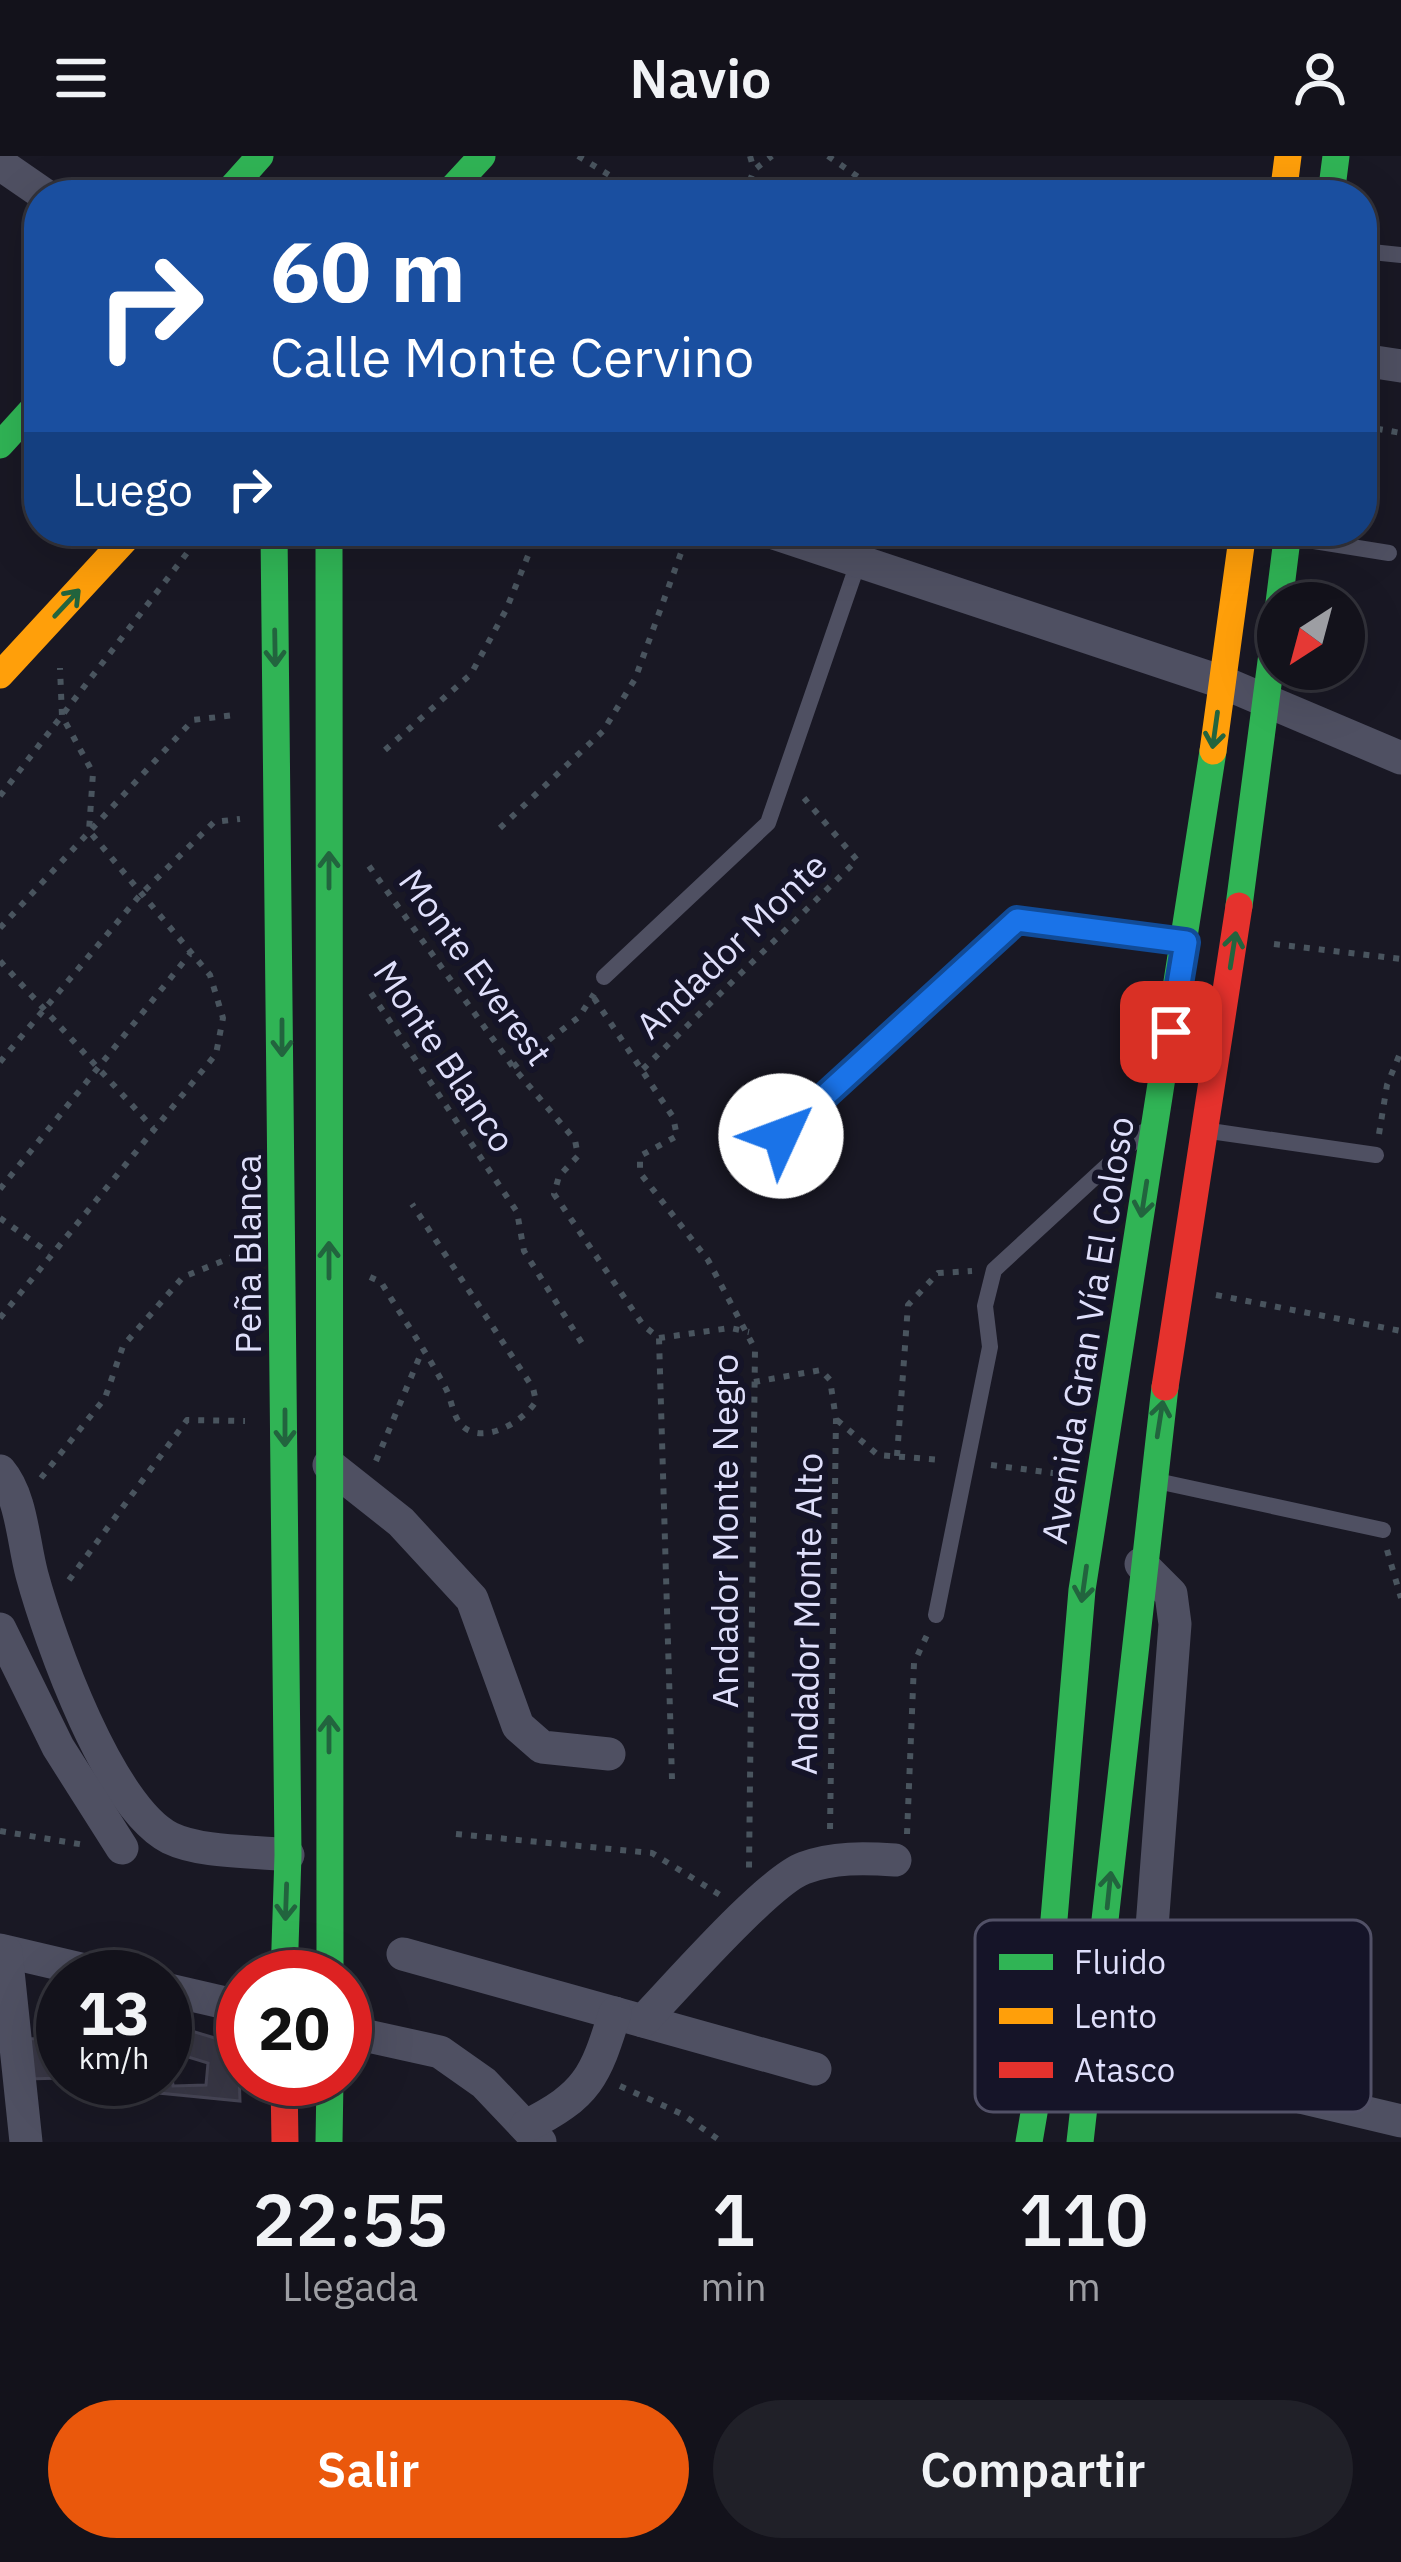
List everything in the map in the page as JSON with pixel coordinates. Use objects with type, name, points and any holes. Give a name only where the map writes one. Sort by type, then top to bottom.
[{"type":"main road","points":[[239,180],[261,156]]},
{"type":"main road","points":[[458,180],[482,156]]},
{"type":"main road","points":[[436,165],[440,180]]},
{"type":"main road","points":[[3,669],[119,546]]},
{"type":"main road","name":"Peña Blanca","points":[[274,546],[284,1252],[285,1950]]},
{"type":"main road","points":[[328,546],[330,1950]]},
{"type":"main road","name":"Avenida Gran Vía El Coloso","points":[[1054,1920],[1082,1590],[1186,942],[1241,546]]},
{"type":"main road","points":[[1281,582],[1286,546]]},
{"type":"main road","points":[[1107,1920],[1150,1480],[1235,939],[1267,690]]},
{"type":"main road","points":[[284,2106],[285,2142]]},
{"type":"main road","points":[[329,2106],[329,2142]]},
{"type":"main road","name":"Avenida Gran Vía El Coloso","points":[[1030,2142],[1035,2112]]},
{"type":"main road","points":[[1080,2142],[1084,2112]]},
{"type":"street","points":[[817,546],[1222,682],[1401,758]]},
{"type":"street","points":[[329,1465],[401,1522],[472,1599],[518,1726],[542,1747],[609,1754]]},
{"type":"street","points":[[0,1471],[10,1484],[44,1613],[89,1725],[147,1822],[174,1840],[288,1856]]},
{"type":"street","points":[[1142,1564],[1171,1594],[1175,1624],[1153,1920]]},
{"type":"street","points":[[0,1629],[58,1748],[122,1848]]},
{"type":"street","points":[[372,2036],[440,2052],[484,2083],[533,2134],[596,2075],[628,2017],[801,1868],[853,1857],[896,1860]]},
{"type":"street","points":[[26,2142],[3,1951],[36,1959]]},
{"type":"street","points":[[403,1954],[815,2069]]},
{"type":"lane","points":[[1352,546],[1389,553]]},
{"type":"lane","points":[[604,977],[768,823],[860,559]]},
{"type":"lane","points":[[781,1136],[1017,920],[1186,942]]},
{"type":"lane","points":[[936,1615],[991,1347],[985,1306],[994,1270],[1155,1122]]},
{"type":"lane","points":[[1204,1130],[1376,1155]]},
{"type":"lane","points":[[1150,1480],[1383,1530]]},
{"type":"path","points":[[578,156],[617,180]]},
{"type":"path","points":[[751,156],[754,170]]},
{"type":"path","points":[[750,180],[754,170],[772,156]]},
{"type":"path","points":[[828,156],[862,180]]},
{"type":"path","points":[[0,796],[192,546]]},
{"type":"path","points":[[385,749],[471,674],[506,610],[532,546]]},
{"type":"path","points":[[500,828],[603,731],[635,679],[684,546]]},
{"type":"path","points":[[0,1318],[216,1054],[223,1018],[210,975],[89,831],[93,773],[62,716],[57,613]]},
{"type":"path","points":[[0,928],[193,720],[276,710]]},
{"type":"path","name":"Andador Monte","points":[[643,1069],[857,860],[784,776]]},
{"type":"path","points":[[0,1062],[140,894],[214,822],[280,814]]},
{"type":"path","name":"Monte Everest","points":[[368,865],[513,1067],[575,1140],[578,1156],[559,1176],[554,1194],[643,1325],[658,1338]]},
{"type":"path","points":[[1235,939],[1401,959]]},
{"type":"path","points":[[0,1189],[95,1064],[190,953]]},
{"type":"path","points":[[0,961],[154,1127]]},
{"type":"path","points":[[513,1067],[579,1017],[604,977]]},
{"type":"path","name":"Monte Blanco","points":[[366,987],[517,1212],[524,1251],[585,1348]]},
{"type":"path","points":[[592,996],[643,1069]]},
{"type":"path","points":[[1376,1155],[1387,1084],[1401,1052]]},
{"type":"path","name":"Andador Monte Negro","points":[[643,1069],[673,1117],[677,1136],[640,1156],[640,1173],[708,1260],[749,1332],[754,1382],[748,1913]]},
{"type":"path","points":[[329,1256],[381,1282],[459,1422],[472,1433],[486,1435],[528,1415],[536,1401],[533,1388],[412,1204]]},
{"type":"path","points":[[0,1218],[49,1253]]},
{"type":"path","points":[[16,1509],[105,1398],[123,1346],[184,1277],[238,1252],[284,1252]]},
{"type":"path","points":[[897,1456],[908,1305],[938,1274],[994,1270]]},
{"type":"path","points":[[1180,1288],[1401,1331]]},
{"type":"path","points":[[672,1779],[658,1338],[730,1328],[749,1332]]},
{"type":"path","points":[[363,1492],[422,1351]]},
{"type":"path","name":"Andador Monte Alto","points":[[754,1382],[821,1370],[830,1380],[836,1419],[830,1863]]},
{"type":"path","points":[[44,1613],[187,1420],[285,1422]]},
{"type":"path","points":[[1383,1530],[1401,1598]]},
{"type":"path","points":[[896,1860],[907,1848],[914,1663],[936,1615]]},
{"type":"path","points":[[0,1831],[55,1843],[122,1848]]},
{"type":"path","points":[[456,1834],[652,1853],[748,1913]]},
{"type":"path","points":[[596,2075],[682,2114],[722,2142]]},
{"type":"building","points":[[192,2031],[216,2038],[216,2099],[192,2096],[192,2085],[206,2085],[208,2063],[192,2058]]},
{"type":"building","points":[[24,2039],[36,2039],[36,2079],[27,2079]]},
{"type":"traffic: fast","points":[[238,180],[260,156]]},
{"type":"traffic: fast","points":[[460,180],[482,156]]},
{"type":"traffic: fast","points":[[1333,180],[1336,156]]},
{"type":"traffic: fast","points":[[0,445],[24,419]]},
{"type":"traffic: fast","points":[[274,546],[288,1855],[285,1950]]},
{"type":"traffic: fast","points":[[329,546],[330,1950]]},
{"type":"traffic: fast","points":[[1282,582],[1286,546]]},
{"type":"traffic: fast","points":[[1239,906],[1267,690]]},
{"type":"traffic: fast","points":[[1054,1920],[1082,1590],[1213,751]]},
{"type":"traffic: fast","points":[[1105,1920],[1165,1387]]},
{"type":"traffic: fast","points":[[329,2142],[330,2106]]},
{"type":"traffic: fast","points":[[1029,2142],[1034,2112]]},
{"type":"traffic: fast","points":[[1080,2142],[1083,2112]]},
{"type":"traffic: slow","points":[[1285,180],[1288,156]]},
{"type":"traffic: slow","points":[[0,675],[119,546]]},
{"type":"traffic: slow","points":[[1213,751],[1241,546]]},
{"type":"traffic: jam","points":[[1165,1387],[1239,906]]},
{"type":"traffic: jam","points":[[284,2106],[285,2142]]},
{"type":"route","points":[[781,1136],[1017,920],[1186,942],[1171,1032]]}]
